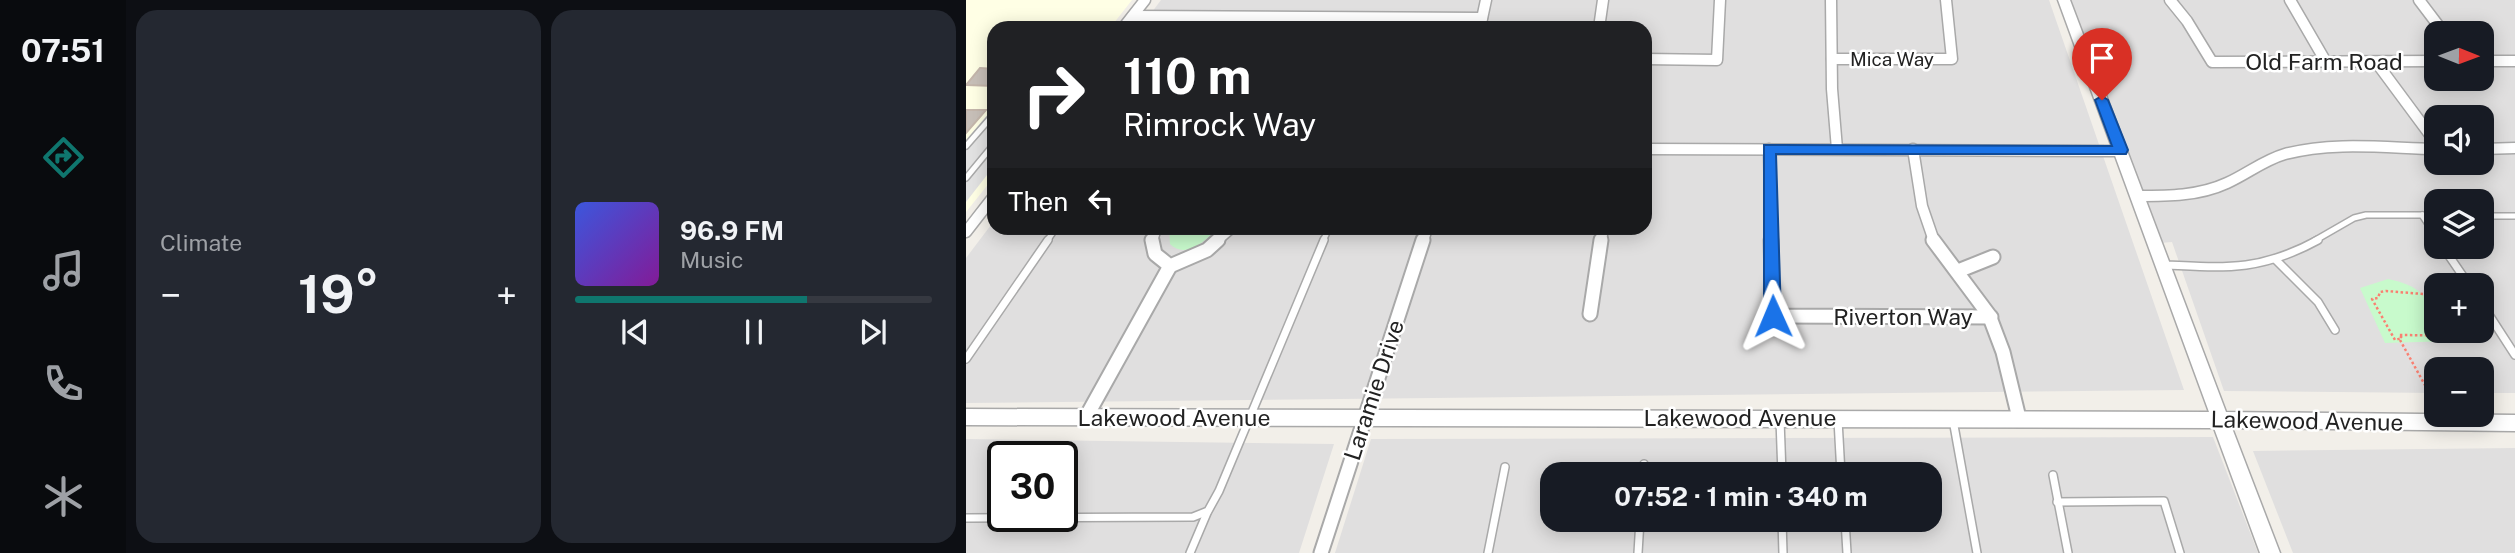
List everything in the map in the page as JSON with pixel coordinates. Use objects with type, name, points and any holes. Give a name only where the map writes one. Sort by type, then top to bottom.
[{"type":"street","points":[[1129,21],[1145,0]]},
{"type":"street","points":[[1481,21],[1486,0]]},
{"type":"street","points":[[1600,21],[1603,0]]},
{"type":"street","points":[[1652,60],[1717,60],[1720,0]]},
{"type":"street","points":[[1831,0],[1832,89],[1837,149]]},
{"type":"street","points":[[1946,0],[1952,59]]},
{"type":"street","points":[[2064,0],[2270,553]]},
{"type":"street","points":[[2170,0],[2187,21],[2212,62]]},
{"type":"street","points":[[2290,0],[2326,62]]},
{"type":"street","points":[[2419,0],[2435,21]]},
{"type":"street","points":[[1133,16],[1382,21]]},
{"type":"street","name":"Mica Way","points":[[1832,59],[1952,59]]},
{"type":"street","name":"Old Farm Road","points":[[2212,62],[2424,61]]},
{"type":"street","points":[[2494,61],[2515,61]]},
{"type":"street","points":[[2376,62],[2424,127]]},
{"type":"street","points":[[2494,149],[2515,148]]},
{"type":"street","points":[[1652,149],[2121,150]]},
{"type":"street","name":"Riverton Way","points":[[1769,149],[1773,316],[1990,317]]},
{"type":"street","points":[[1913,149],[1926,223],[1942,254],[1970,285],[1990,317],[1999,337],[2019,418]]},
{"type":"street","points":[[2137,196],[2174,196],[2209,190],[2238,178],[2271,158],[2301,151],[2424,149]]},
{"type":"street","points":[[966,232],[987,205]]},
{"type":"street","points":[[1154,235],[1155,254],[1170,266]]},
{"type":"street","points":[[1084,419],[1170,266],[1207,250],[1223,235]]},
{"type":"street","name":"Laramie Drive","points":[[1321,553],[1425,235]]},
{"type":"street","points":[[1590,314],[1602,235]]},
{"type":"street","points":[[1958,271],[1993,257]]},
{"type":"street","name":"Lakewood Avenue","points":[[966,417],[2019,418],[2515,423]]},
{"type":"lane","points":[[966,146],[987,122]]},
{"type":"lane","points":[[966,178],[987,152]]},
{"type":"lane","points":[[2163,264],[2227,266],[2276,260],[2354,218],[2366,215],[2422,215],[2424,218]]},
{"type":"lane","points":[[2494,216],[2515,216]]},
{"type":"lane","points":[[966,359],[1051,235]]},
{"type":"lane","points":[[1190,553],[1219,491],[1326,235]]},
{"type":"lane","points":[[2276,260],[2318,302],[2335,330]]},
{"type":"lane","points":[[2494,323],[2515,355]]},
{"type":"lane","points":[[1780,418],[1782,462]]},
{"type":"lane","points":[[1838,418],[1840,462]]},
{"type":"lane","points":[[1953,418],[1977,553]]},
{"type":"lane","points":[[1488,553],[1505,467]]},
{"type":"lane","points":[[2053,475],[2068,553]]},
{"type":"lane","points":[[2057,502],[2164,500],[2180,553]]},
{"type":"lane","points":[[966,518],[1193,517],[1208,511]]},
{"type":"lane","points":[[1638,553],[1639,532]]},
{"type":"lane","points":[[1782,532],[1783,553]]},
{"type":"lane","points":[[1846,532],[1847,553]]},
{"type":"path","points":[[2400,340],[2395,340],[2388,330],[2372,299],[2384,291],[2396,291],[2408,296],[2423,294]]},
{"type":"path","points":[[2424,383],[2399,335],[2502,336]]},
{"type":"shaded area","points":[[966,0],[1132,0],[1116,21],[987,21],[987,186],[966,212]]},
{"type":"shaded area","points":[[1161,0],[2049,0],[2184,390],[966,403],[966,258],[987,230],[987,235],[1652,235],[1652,21],[1145,21]]},
{"type":"shaded area","points":[[2069,0],[2515,0],[2515,393],[2494,393],[2494,357],[2424,357],[2424,393],[2224,391],[2172,242],[2160,243]]},
{"type":"shaded area","points":[[987,115],[987,175],[966,202],[966,140]]},
{"type":"shaded area","points":[[2213,437],[2258,553],[1335,553],[1371,439]]},
{"type":"shaded area","points":[[966,439],[1334,444],[1299,553],[966,553]]},
{"type":"shaded area","points":[[2515,448],[2515,553],[2293,553],[2253,451]]},
{"type":"green space","points":[[1169,235],[1211,235],[1189,249],[1183,250],[1170,244]]},
{"type":"green space","points":[[2388,279],[2416,289],[2424,296],[2424,342],[2385,343],[2360,288]]},
{"type":"building","points":[[980,68],[987,68],[987,86],[966,85]]},
{"type":"building","points":[[966,110],[986,110],[966,133]]},
{"type":"route","points":[[1773,316],[1769,149],[2121,150],[2102,100]]}]
